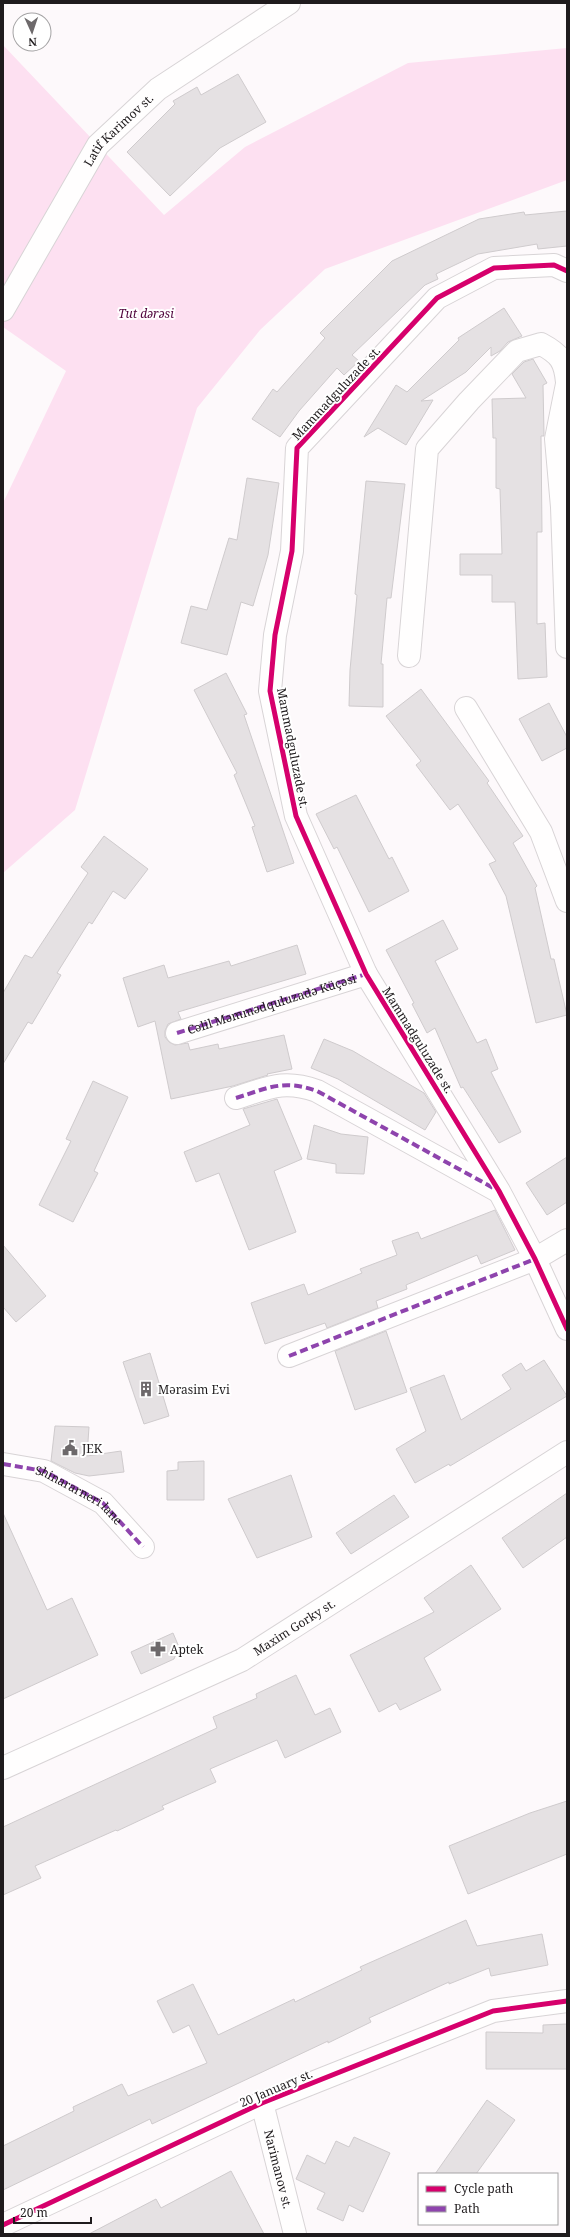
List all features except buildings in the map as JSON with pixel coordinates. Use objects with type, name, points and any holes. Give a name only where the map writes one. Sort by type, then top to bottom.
[{"type":"street","name":"Latif Karimov st.","points":[[3,310],[98,145],[158,89],[289,3]]},
{"type":"street","name":"Mammadguluzade st.","points":[[567,271],[554,265],[494,268],[437,298],[297,448],[292,551],[275,635],[270,691],[296,816],[366,974],[499,1191],[535,1259],[567,1329]]},
{"type":"street","points":[[409,656],[427,449],[469,401],[517,351],[541,344],[555,351],[565,366],[567,383],[556,439],[562,507],[567,647]]},
{"type":"street","points":[[466,708],[541,832],[567,901]]},
{"type":"street","name":"Cəlil Məmmədquluzadə Küçəsi","points":[[177,1033],[366,974]]},
{"type":"street","points":[[236,1098],[279,1084],[300,1085],[317,1091],[499,1191]]},
{"type":"street","points":[[289,1356],[535,1259],[567,1240]]},
{"type":"street","name":"Maxim Gorky st.","points":[[3,1768],[242,1660],[567,1452]]},
{"type":"street","name":"Shinararneri lane","points":[[3,1464],[44,1471],[103,1503],[143,1547]]},
{"type":"street","name":"20 January st.","points":[[3,2225],[262,2103],[493,2011],[567,2001]]},
{"type":"street","name":"Narimanov st.","points":[[262,2103],[295,2234]]},
{"type":"green space","name":"Tut dərəsi","points":[[3,45],[164,215],[245,147],[408,63],[567,48],[567,180],[325,269],[260,330],[197,408],[75,810],[3,873],[3,503],[66,371],[3,327]]},
{"type":"marked path","points":[[177,1033],[366,974]]},
{"type":"marked path","points":[[236,1098],[267,1088],[285,1085],[305,1087],[317,1091],[497,1190]]},
{"type":"marked path","points":[[289,1356],[535,1259]]},
{"type":"marked path","points":[[3,1464],[44,1471],[103,1503],[143,1547]]},
{"type":"cycle path","points":[[567,271],[554,265],[494,268],[437,298],[297,448],[292,551],[275,635],[270,691],[296,816],[366,974],[499,1191],[535,1259],[567,1329]]},
{"type":"cycle path","points":[[3,2225],[262,2103],[493,2011],[567,2001]]},
{"type":"place","name":"Mərasim Evi","points":[[146,1389]]},
{"type":"place","name":"JEK","points":[[70,1448]]},
{"type":"place","name":"Aptek","points":[[158,1649]]}]
